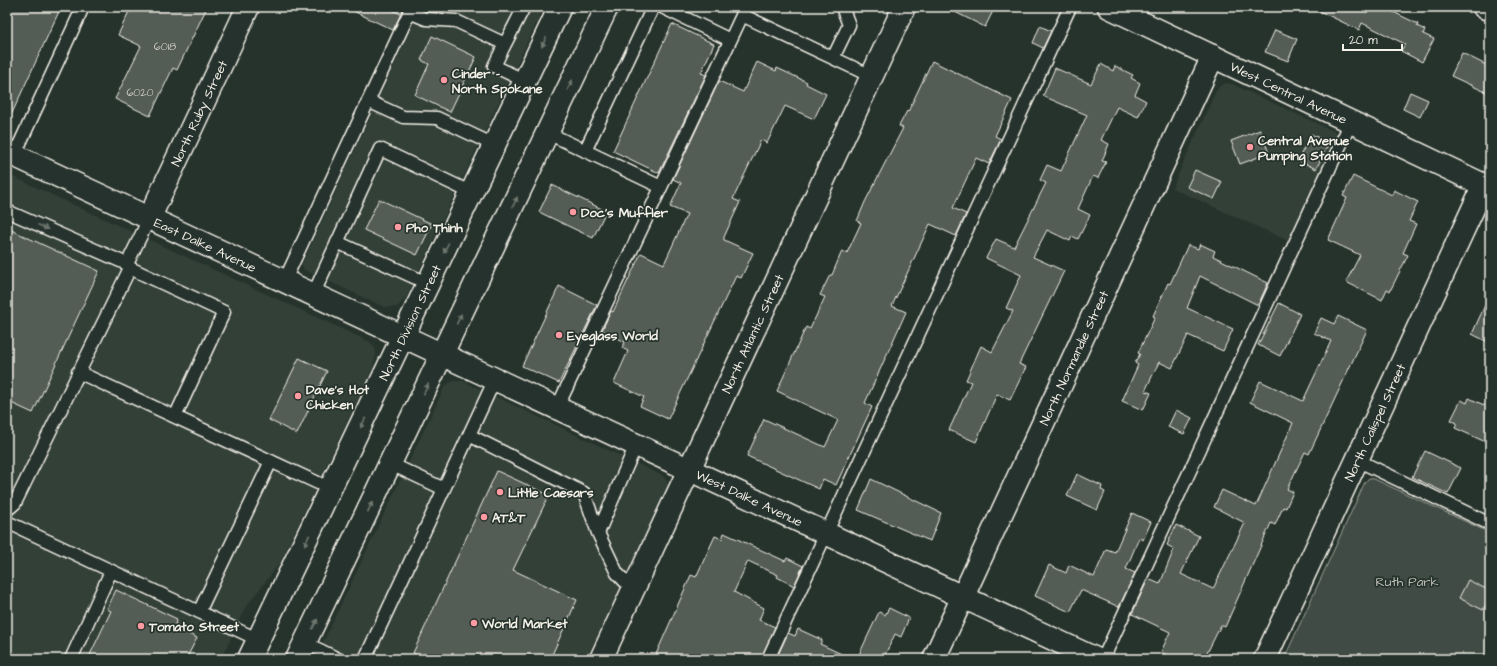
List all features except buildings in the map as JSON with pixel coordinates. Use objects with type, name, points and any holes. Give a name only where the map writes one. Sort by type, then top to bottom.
[{"type":"street","name":"North Ruby Street","points":[[149,219],[248,7]]},
{"type":"street","points":[[301,651],[607,7]]},
{"type":"street","name":"North Atlantic Street","points":[[601,659],[904,7]]},
{"type":"street","name":"West Central Avenue","points":[[1109,7],[1487,186]]},
{"type":"street","points":[[1484,7],[1490,10]]},
{"type":"street","name":"North Division Street","points":[[254,650],[525,81],[557,8]]},
{"type":"street","name":"North Normandie Street","points":[[934,659],[1213,56]]},
{"type":"street","name":"East Dalke Avenue","points":[[10,154],[404,337]]},
{"type":"street","name":"North Calispel Street","points":[[1265,659],[1357,460],[1487,186]]},
{"type":"street","name":"West Dalke Avenue","points":[[404,337],[1096,659]]},
{"type":"lane","points":[[10,154],[83,7]]},
{"type":"lane","points":[[524,7],[494,66],[525,81]]},
{"type":"lane","points":[[585,151],[653,7]]},
{"type":"lane","points":[[662,7],[730,40]]},
{"type":"lane","points":[[833,58],[849,25],[842,7]]},
{"type":"lane","points":[[768,659],[1070,7]]},
{"type":"lane","points":[[284,282],[410,9],[426,19],[456,21],[505,44]]},
{"type":"lane","points":[[557,408],[744,11],[833,58],[871,76]]},
{"type":"lane","points":[[368,101],[403,117],[437,118],[494,145]]},
{"type":"lane","points":[[1103,659],[1351,122]]},
{"type":"lane","points":[[548,133],[661,187]]},
{"type":"lane","points":[[313,295],[380,148],[472,193]]},
{"type":"lane","points":[[7,211],[224,312],[175,417]]},
{"type":"lane","points":[[7,510],[15,503],[149,219]]},
{"type":"lane","points":[[337,242],[429,284]]},
{"type":"lane","points":[[78,372],[331,489]]},
{"type":"lane","points":[[365,659],[494,379]]},
{"type":"lane","points":[[469,435],[584,493],[598,533],[617,573],[633,590]]},
{"type":"lane","points":[[598,533],[636,445]]},
{"type":"lane","points":[[1357,460],[1490,524]]},
{"type":"lane","points":[[199,612],[271,461]]},
{"type":"lane","points":[[391,464],[444,489]]},
{"type":"lane","points":[[7,522],[199,612],[254,650]]},
{"type":"lane","points":[[71,659],[111,571]]},
{"type":"lane","points":[[301,651],[338,659]]},
{"type":"shaded area","points":[[421,7],[544,7],[406,298],[397,307],[384,307],[304,270],[302,264]]},
{"type":"shaded area","points":[[1226,83],[1232,84],[1342,135],[1293,243],[1172,188],[1216,91],[1220,86]]},
{"type":"shaded area","points":[[7,174],[370,342],[375,348],[376,355],[373,368],[280,563],[245,608],[221,659],[7,659]]},
{"type":"shaded area","points":[[463,381],[663,476],[667,481],[667,492],[589,659],[315,659],[444,388],[449,383]]},
{"type":"green space","name":"Ruth Park","points":[[1369,478],[1490,533],[1490,659],[1284,659],[1365,482]]},
{"type":"place","name":"Cinder - North Spokane","points":[[444,80]]},
{"type":"place","name":"Central Avenue Pumping Station","points":[[1250,147]]},
{"type":"place","name":"Doc's Muffler","points":[[573,212]]},
{"type":"place","name":"Pho Thinh","points":[[398,227]]},
{"type":"place","name":"Eyeglass World","points":[[559,335]]},
{"type":"place","name":"Dave's Hot Chicken","points":[[298,396]]},
{"type":"place","name":"Little Caesars","points":[[500,492]]},
{"type":"place","name":"AT&T","points":[[484,517]]},
{"type":"place","name":"World Market","points":[[474,623]]},
{"type":"place","name":"Tomato Street","points":[[141,626]]}]
